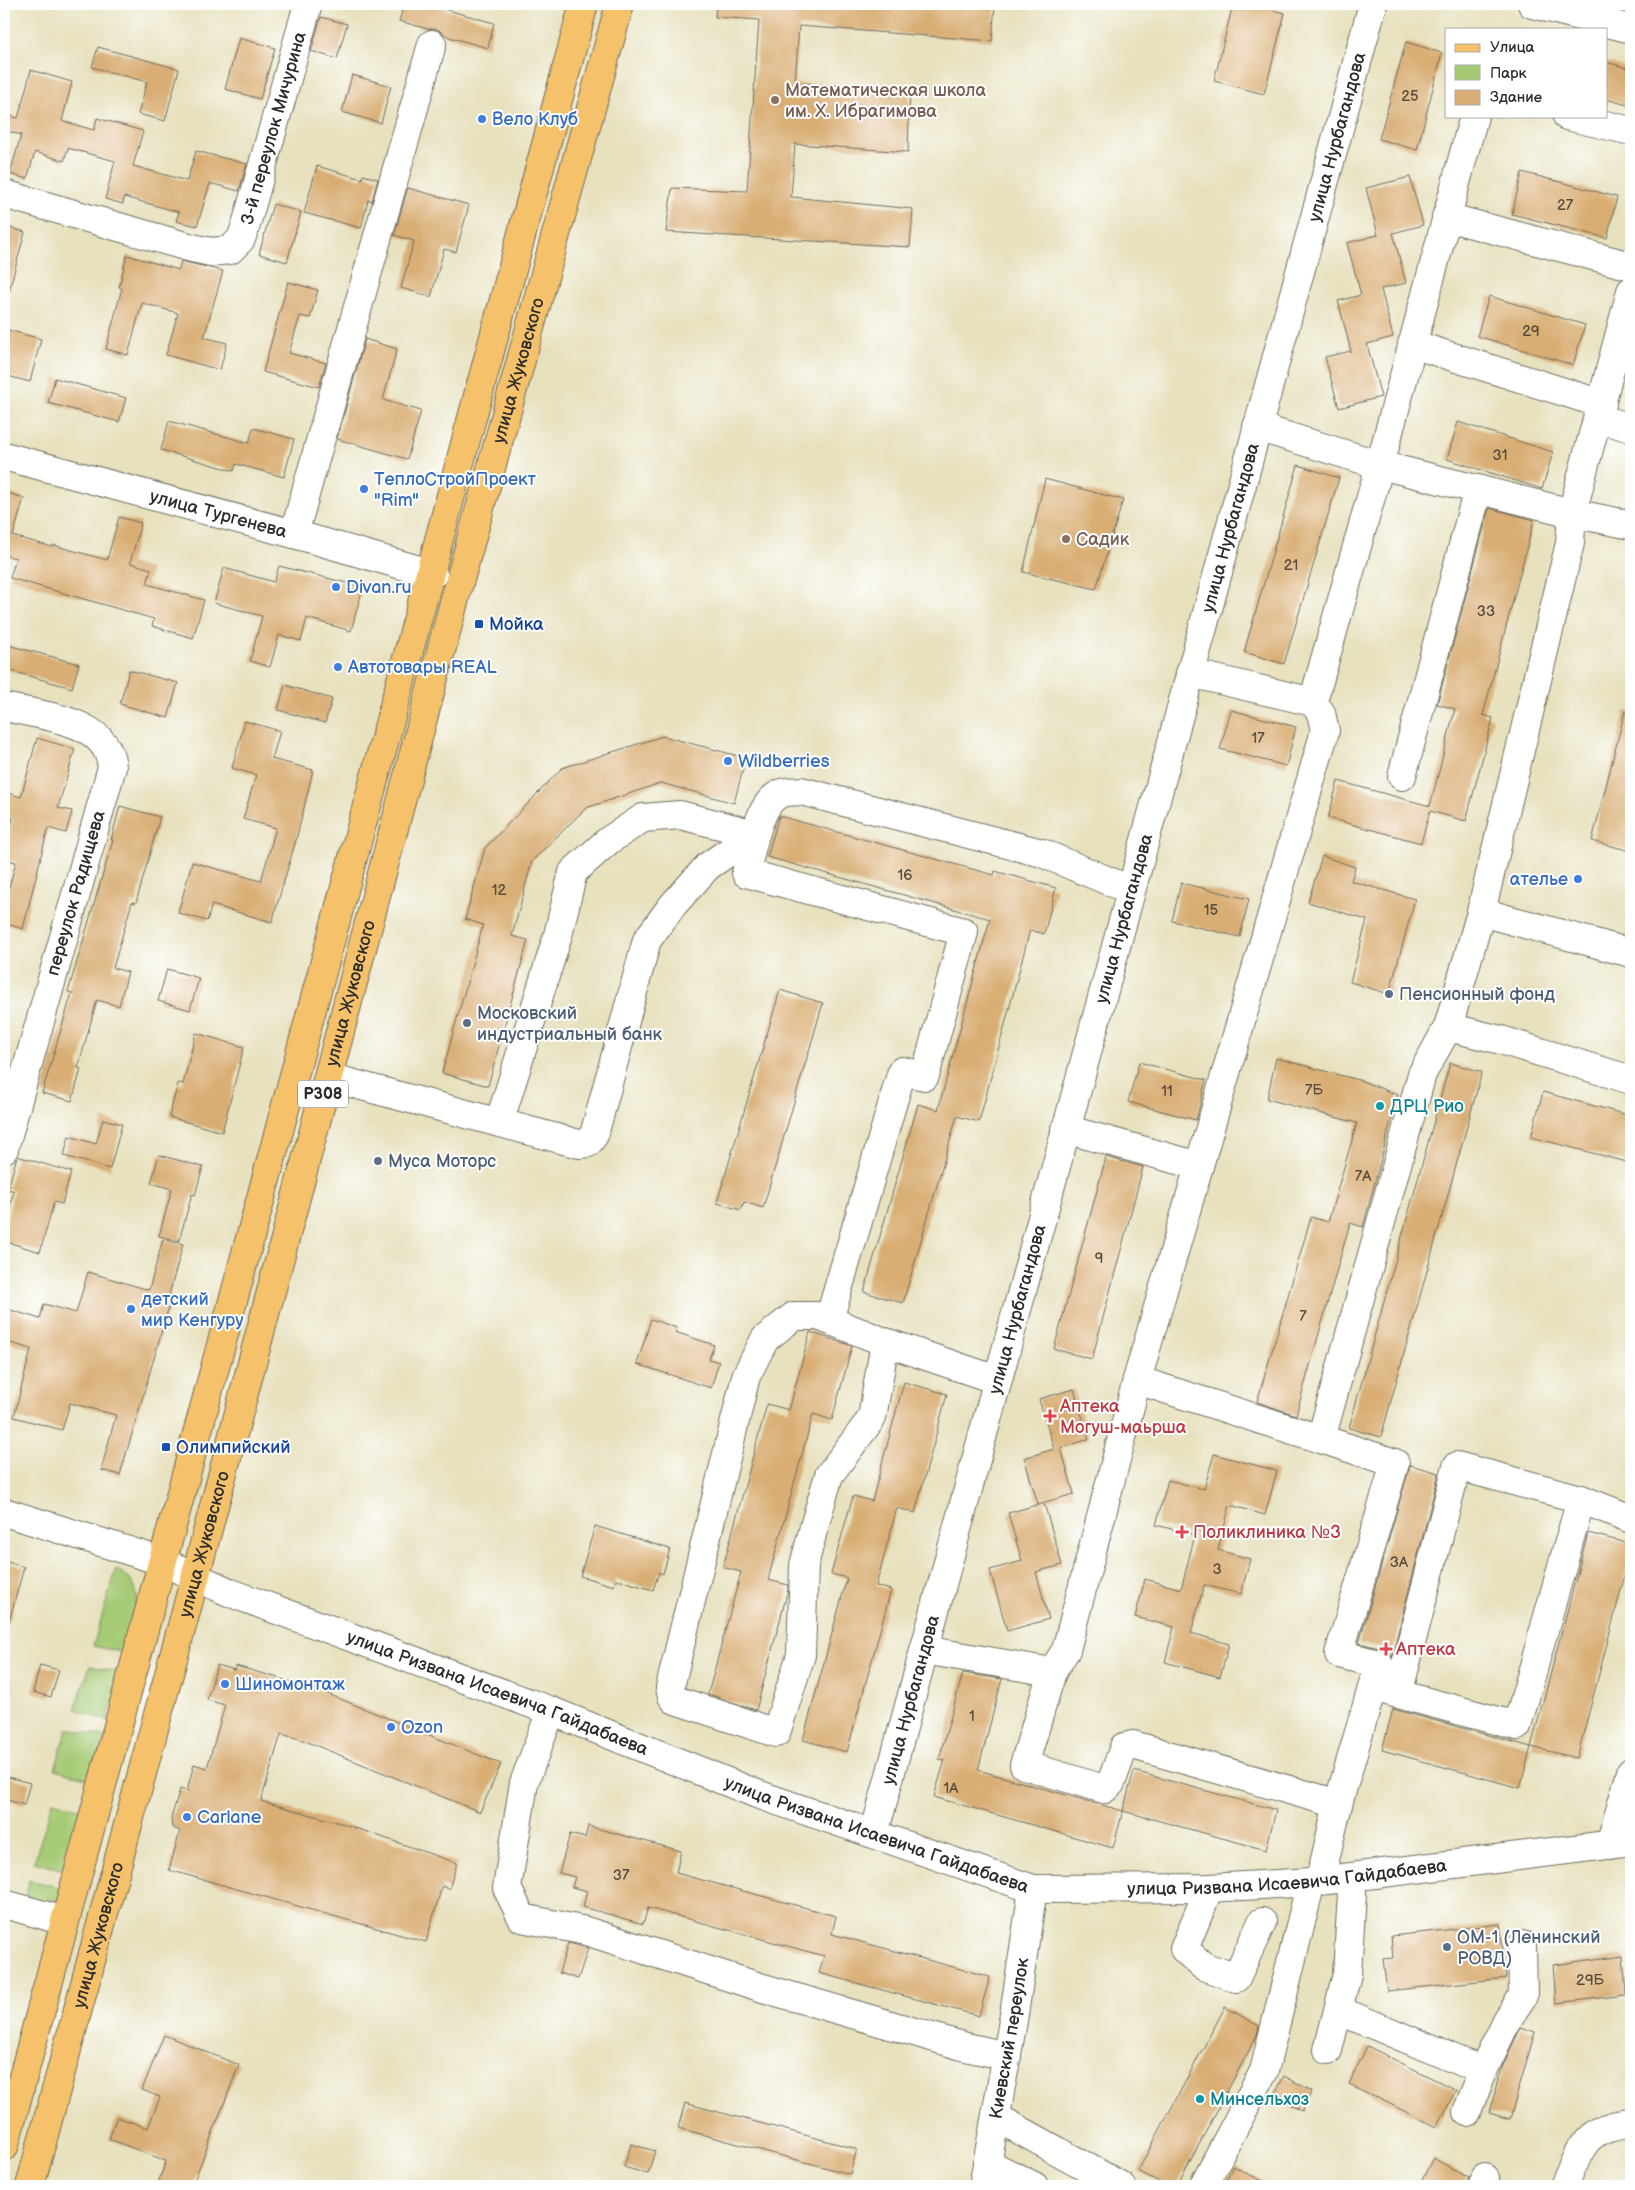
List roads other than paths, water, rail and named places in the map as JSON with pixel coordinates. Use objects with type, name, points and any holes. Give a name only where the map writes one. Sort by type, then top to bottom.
[{"type":"main road","name":"P308","points":[[4,2148],[161,1561],[433,574],[584,4]]},
{"type":"main road","name":"улица Жуковского","points":[[30,2186],[195,1578],[456,595],[620,4]]},
{"type":"street","name":"3-й переулок Мичурина","points":[[4,194],[192,248],[211,252],[230,250],[241,239],[246,225],[308,4]]},
{"type":"street","name":"улица Нурбагандова","points":[[874,1834],[1373,4]]},
{"type":"street","points":[[1532,4],[1631,29]]},
{"type":"street","points":[[294,534],[432,44]]},
{"type":"street","points":[[1313,702],[1380,464],[1473,118]]},
{"type":"street","points":[[1575,118],[1631,131]]},
{"type":"street","points":[[1446,217],[1631,266]]},
{"type":"street","points":[[1321,1439],[1422,1074],[1448,1027],[1481,912],[1570,543],[1572,513],[1631,290]]},
{"type":"street","points":[[1412,344],[1600,411],[1631,428]]},
{"type":"street","points":[[1257,427],[1380,464],[1572,513],[1631,525]]},
{"type":"street","name":"улица Тургенева","points":[[4,456],[294,534],[433,574]]},
{"type":"street","points":[[1402,776],[1478,489]]},
{"type":"street","points":[[1190,673],[1313,702],[1321,713],[1325,730],[1137,1380],[1066,1650],[1052,1672],[1024,1765],[1104,1789],[1111,1783],[1124,1747],[1133,1745],[1338,1804]]},
{"type":"street","name":"переулок Радищева","points":[[4,707],[84,726],[105,743],[111,755],[112,767],[4,1149]]},
{"type":"street","points":[[829,1320],[902,1071],[925,1076],[964,932],[746,873],[755,834],[768,803],[781,793],[801,791],[1042,853],[1130,890]]},
{"type":"street","points":[[499,1123],[558,934],[573,872],[608,841],[643,818],[680,815],[755,834]]},
{"type":"street","points":[[328,1077],[579,1144],[588,1143],[592,1140],[648,940],[672,906],[708,866],[755,834]]},
{"type":"street","points":[[1481,912],[1631,953]]},
{"type":"street","points":[[1448,1027],[1501,1040],[1631,1080]]},
{"type":"street","points":[[1065,1129],[1199,1166]]},
{"type":"street","points":[[884,1342],[872,1418],[829,1475],[814,1527],[804,1564],[801,1655],[776,1733],[679,1702],[672,1696],[670,1687],[746,1376],[765,1339],[794,1316],[818,1316],[884,1342],[997,1380]]},
{"type":"street","points":[[1137,1380],[1395,1463],[1339,1654],[1378,1664],[1372,1687],[1315,1881],[1264,2071],[1203,2186]]},
{"type":"street","points":[[1398,1694],[1457,1466],[1581,1499],[1631,1519]]},
{"type":"street","points":[[1372,1687],[1518,1726],[1581,1499]]},
{"type":"street","name":"улица Ризвана Исаевича Гайдабаева","points":[[4,1512],[161,1561],[195,1578],[551,1712],[756,1794],[1033,1889],[1209,1888],[1315,1881],[1620,1843]]},
{"type":"street","points":[[924,1650],[1052,1672]]},
{"type":"street","points":[[551,1712],[524,1783],[507,1888],[522,1918],[586,1931],[773,1991],[966,2047],[1007,2056]]},
{"type":"street","points":[[1620,1843],[1631,1772]]},
{"type":"street","points":[[1328,2050],[1347,1974],[1352,1894],[1348,1878]]},
{"type":"street","points":[[1209,1888],[1184,1949],[1203,1966],[1236,1978],[1262,1922]]},
{"type":"street","name":"Киевский переулок","points":[[985,2175],[1007,2056],[1033,1889]]},
{"type":"street","points":[[4,1904],[64,1921]]},
{"type":"street","points":[[1468,2112],[1482,2071],[1507,2020],[1523,1996],[1522,1945]]},
{"type":"street","points":[[1338,2010],[1482,2071]]},
{"type":"street","points":[[996,2117],[1121,2186]]},
{"type":"street","points":[[1564,2186],[1590,2136],[1606,2126],[1631,2123]]},
{"type":"street","points":[[985,2175],[1034,2186]]},
{"type":"place","name":"Математическая школа им. Х. Ибрагимова","points":[[775,100]]},
{"type":"place","name":"Вело Клуб","points":[[482,119]]},
{"type":"place","name":"ТеплоСтройПроект \"Rim\"","points":[[364,489]]},
{"type":"place","name":"Садик","points":[[1066,539]]},
{"type":"place","name":"Divan.ru","points":[[336,587]]},
{"type":"place","name":"Мойка","points":[[479,624]]},
{"type":"place","name":"Автотовары REAL","points":[[338,667]]},
{"type":"place","name":"Wildberries","points":[[728,761]]},
{"type":"place","name":"ателье","points":[[1578,879]]},
{"type":"place","name":"Пенсионный фонд","points":[[1389,994]]},
{"type":"place","name":"Московский индустриальный банк","points":[[467,1023]]},
{"type":"place","name":"ДРЦ Рио","points":[[1380,1106]]},
{"type":"place","name":"Муса Моторс","points":[[378,1161]]},
{"type":"place","name":"детский мир Кенгуру","points":[[131,1309]]},
{"type":"place","name":"Аптека Могуш-маьрша","points":[[1050,1416]]},
{"type":"place","name":"Олимпийский","points":[[166,1447]]},
{"type":"place","name":"Поликлиника №3","points":[[1182,1532]]},
{"type":"place","name":"Аптека","points":[[1386,1649]]},
{"type":"place","name":"Шиномонтаж","points":[[225,1684]]},
{"type":"place","name":"Ozon","points":[[391,1727]]},
{"type":"place","name":"Carlane","points":[[187,1817]]},
{"type":"place","name":"ОМ-1 (Ленинский РОВД)","points":[[1447,1947]]},
{"type":"place","name":"Минсельхоз","points":[[1200,2099]]}]
